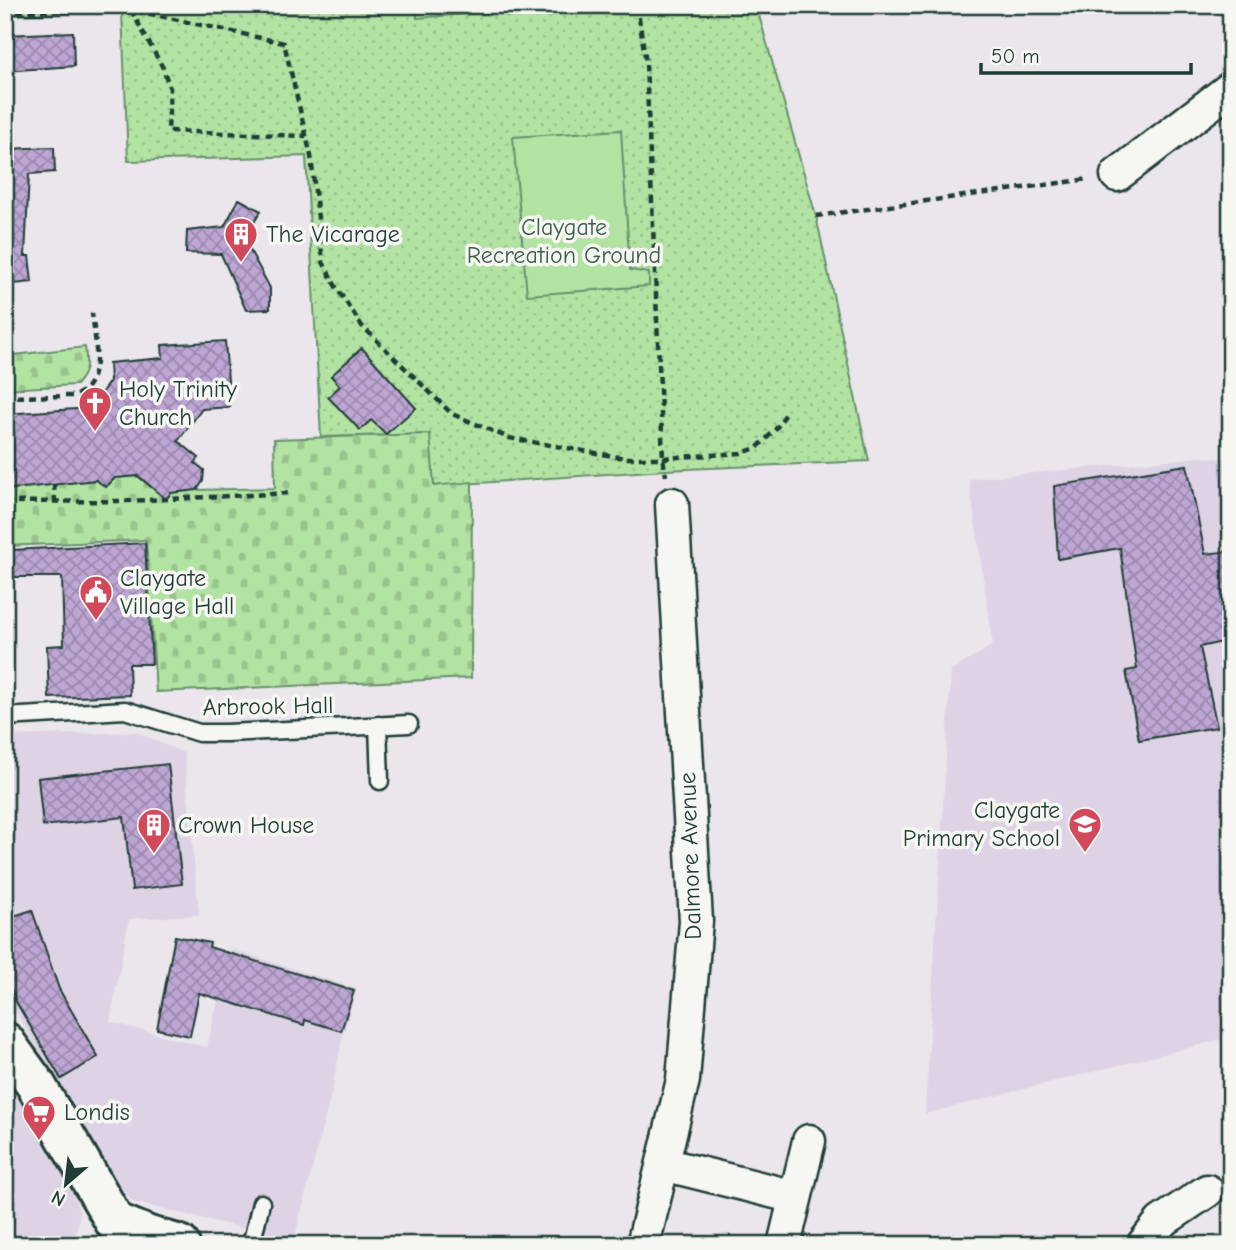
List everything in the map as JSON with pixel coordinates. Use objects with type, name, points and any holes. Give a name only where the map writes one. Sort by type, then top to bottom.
[{"type":"street","points":[[1117,175],[1231,88]]},
{"type":"street","name":"Dalmore Avenue","points":[[643,1245],[683,1080],[696,921],[672,504]]},
{"type":"street","points":[[5,1042],[54,1114],[107,1233],[149,1236],[180,1245]]},
{"type":"street","points":[[784,1245],[809,1141]]},
{"type":"street","points":[[663,1164],[795,1197]]},
{"type":"street","points":[[1143,1245],[1161,1222],[1207,1191]]},
{"type":"lane","name":"Arbrook Hall","points":[[5,717],[125,710],[199,733],[409,724]]},
{"type":"lane","points":[[378,725],[380,781]]},
{"type":"lane","points":[[251,1245],[261,1203]]},
{"type":"path","points":[[637,5],[646,63],[665,470]]},
{"type":"path","points":[[5,12],[122,8],[284,43],[311,156],[323,262],[362,326],[452,414],[509,438],[625,458],[741,453],[757,448],[785,415]]},
{"type":"path","points":[[131,10],[163,68],[170,89],[168,131],[306,136]]},
{"type":"path","points":[[816,216],[1117,175]]},
{"type":"path","points":[[6,414],[6,397],[73,396],[83,393],[93,379],[96,356],[92,313]]},
{"type":"path","points":[[83,393],[94,403]]},
{"type":"path","points":[[54,485],[55,502]]},
{"type":"path","points":[[5,502],[291,493]]},
{"type":"shaded area","name":"Claygate Primary School","points":[[1201,457],[1231,459],[1231,1037],[925,1114],[951,671],[993,645],[969,479]]},
{"type":"shaded area","points":[[136,732],[184,753],[199,915],[129,919],[110,1022],[207,1047],[230,949],[357,989],[343,1034],[332,1091],[294,1240],[132,1202],[114,1180],[14,1009],[5,986],[5,736]]},
{"type":"shaded area","points":[[5,1075],[43,1126],[68,1174],[80,1215],[75,1235],[28,1245],[5,1245]]},
{"type":"green space","name":"Claygate Recreation Ground","points":[[5,5],[756,5],[816,216],[869,461],[665,470],[434,486],[429,434],[321,437],[306,156],[128,161],[122,11],[5,15]]},
{"type":"green space","points":[[416,5],[575,5],[417,18]]},
{"type":"green space","points":[[621,130],[630,270],[649,273],[649,286],[527,295],[513,137]]},
{"type":"green space","points":[[85,347],[86,368],[76,385],[5,389],[5,356]]},
{"type":"green space","points":[[430,434],[434,486],[472,482],[471,678],[156,692],[146,540],[5,546],[5,490],[96,480],[106,487],[115,478],[138,476],[162,496],[168,497],[178,484],[197,490],[275,488],[274,439]]},
{"type":"building","points":[[73,32],[74,66],[5,71],[5,35]]},
{"type":"building","points":[[54,147],[55,172],[29,174],[25,256],[29,256],[32,282],[5,285],[5,149]]},
{"type":"building","name":"The Vicarage","points":[[239,199],[261,211],[244,239],[270,288],[270,309],[246,310],[221,254],[186,253],[187,231],[224,227]]},
{"type":"building","name":"Holy Trinity Church","points":[[225,341],[230,407],[202,409],[178,441],[199,458],[195,463],[204,470],[203,481],[197,490],[171,493],[166,499],[138,476],[115,478],[106,487],[96,480],[5,490],[5,414],[90,408],[110,381],[109,363],[163,358],[162,345]]},
{"type":"building","points":[[362,348],[416,408],[386,434],[371,420],[360,430],[328,397],[340,386],[331,376]]},
{"type":"building","points":[[1187,465],[1205,554],[1231,551],[1231,640],[1200,647],[1217,727],[1139,740],[1126,671],[1137,669],[1120,548],[1058,559],[1054,486]]},
{"type":"building","name":"Claygate Village Hall","points":[[145,543],[152,664],[129,664],[130,695],[49,698],[47,646],[64,645],[62,577],[12,577],[12,550]]},
{"type":"building","name":"Crown House","points":[[168,764],[182,884],[132,890],[124,817],[43,826],[38,778]]},
{"type":"building","points":[[32,910],[59,989],[98,1057],[61,1079],[15,1000],[5,971],[5,919]]},
{"type":"building","points":[[175,936],[210,943],[209,947],[354,991],[341,1031],[305,1020],[304,1025],[199,993],[190,1036],[157,1029]]},
{"type":"place","name":"The Vicarage","points":[[241,264]]},
{"type":"place","name":"Holy Trinity Church","points":[[95,433]]},
{"type":"place","name":"Claygate Village Hall","points":[[96,622]]},
{"type":"place","name":"Claygate Primary School","points":[[1085,854]]},
{"type":"place","name":"Crown House","points":[[154,855]]},
{"type":"place","name":"Londis","points":[[39,1142]]}]
